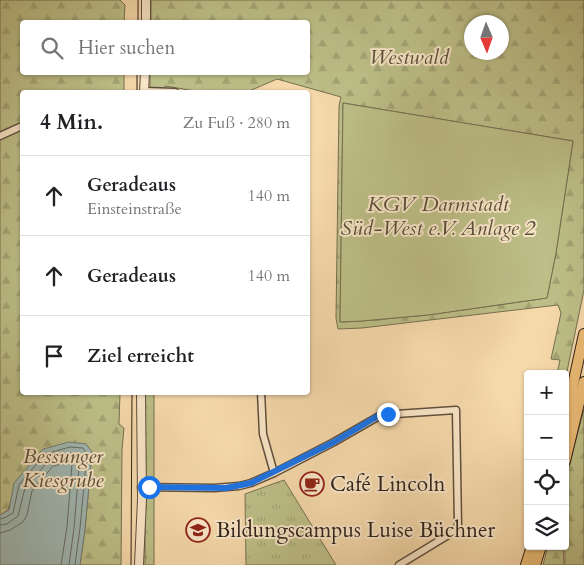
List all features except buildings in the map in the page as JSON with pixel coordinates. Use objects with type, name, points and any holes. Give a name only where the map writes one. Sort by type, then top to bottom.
[{"type":"main road","points":[[566,415],[584,334]]},
{"type":"main road","points":[[565,460],[584,382]]},
{"type":"main road","points":[[526,565],[531,550]]},
{"type":"main road","points":[[535,565],[540,550]]},
{"type":"street","points":[[146,0],[146,20]]},
{"type":"street","points":[[144,90],[145,75]]},
{"type":"street","points":[[0,136],[20,127]]},
{"type":"street","points":[[139,565],[141,395]]},
{"type":"street","points":[[261,395],[263,434],[274,473]]},
{"type":"street","points":[[141,487],[214,488],[239,486],[274,473],[381,415],[456,410],[458,526],[455,531],[399,565]]},
{"type":"green space","name":"Bessunger Kiesgrube","points":[[0,0],[120,0],[125,5],[124,20],[20,20],[20,75],[124,75],[124,90],[20,90],[20,395],[120,395],[119,424],[124,428],[122,450],[121,565],[80,565],[92,452],[12,497],[8,510],[0,515]]},
{"type":"green space","name":"Westwald","points":[[151,0],[584,0],[584,290],[567,370],[558,370],[560,360],[551,359],[561,313],[558,305],[362,328],[338,329],[336,318],[339,106],[341,97],[277,79],[252,90],[189,90],[165,86],[164,90],[150,90],[150,75],[310,75],[310,20],[151,20]],"holes":[[[343,103],[573,141],[556,253],[547,298],[428,315],[340,322]]]},
{"type":"green space","name":"KGV Darmstadt Süd-West e.V. Anlage 2","points":[[343,103],[573,141],[556,253],[547,298],[428,315],[340,322]]},
{"type":"green space","points":[[145,395],[154,395],[154,565],[145,565]]},
{"type":"green space","points":[[584,409],[584,565],[565,565],[565,550],[569,550],[569,466]]},
{"type":"green space","points":[[284,480],[336,565],[246,565],[245,494]]},
{"type":"green space","points":[[547,550],[563,550],[564,565],[543,565]]},
{"type":"water","points":[[69,442],[86,444],[92,452],[80,565],[0,565],[0,515],[9,510],[14,483],[43,449]]},
{"type":"tram line","points":[[138,0],[138,20]]},
{"type":"tram line","points":[[137,75],[137,90]]},
{"type":"tram line","points":[[131,565],[132,395]]},
{"type":"place","name":"Café Lincoln","points":[[312,484]]},
{"type":"place","name":"Bildungscampus Luise Büchner","points":[[198,530]]},
{"type":"route","points":[[149,487],[226,488],[251,483],[334,442],[378,416],[388,414]]}]
